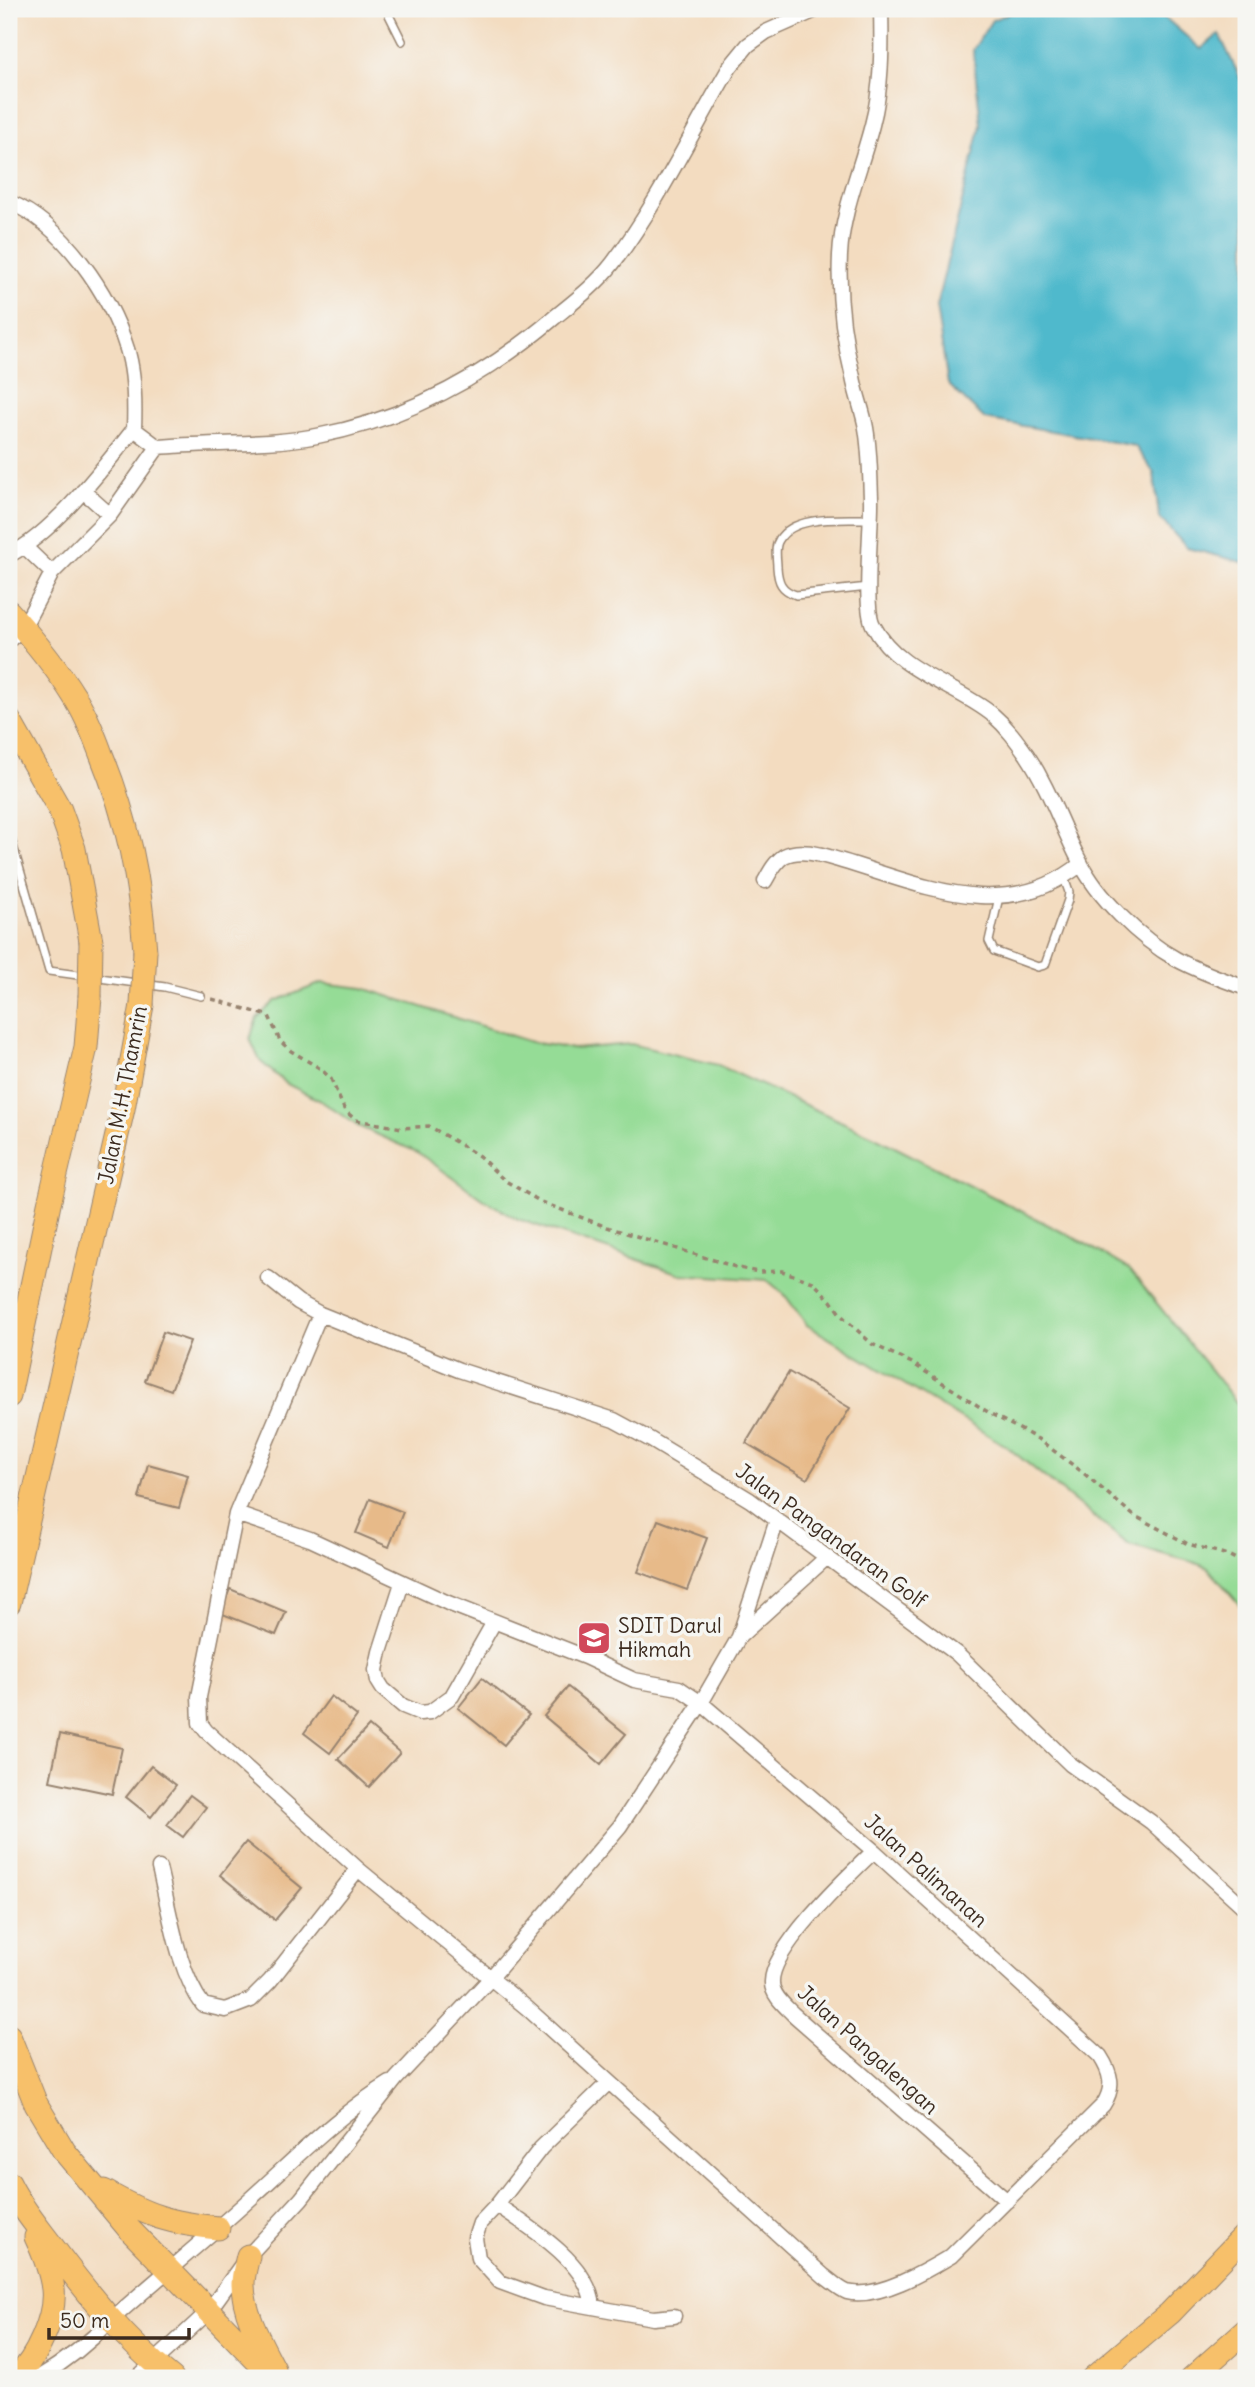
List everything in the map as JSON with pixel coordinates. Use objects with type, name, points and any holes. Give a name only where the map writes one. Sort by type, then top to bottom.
[{"type":"main road","name":"Jalan M.H. Thamrin","points":[[9,1603],[123,1109],[142,1005],[145,950],[130,837],[117,792],[76,699],[49,658],[14,627]]},
{"type":"main road","points":[[9,720],[60,810],[74,849],[91,941],[86,1047],[48,1204],[9,1396]]},
{"type":"main road","points":[[9,2036],[36,2104],[64,2151],[129,2229],[276,2378]]},
{"type":"main road","points":[[9,2183],[27,2213],[80,2284],[112,2319],[145,2371],[172,2378]]},
{"type":"main road","points":[[90,2183],[155,2217],[219,2228]]},
{"type":"main road","points":[[16,2378],[27,2368],[46,2331],[53,2290],[27,2213]]},
{"type":"main road","points":[[1093,2378],[1170,2313],[1246,2234]]},
{"type":"main road","points":[[248,2256],[243,2283],[246,2300],[276,2378]]},
{"type":"main road","points":[[1192,2378],[1246,2330]]},
{"type":"street","points":[[134,429],[158,447],[195,443],[265,443],[316,436],[381,421],[478,375],[528,340],[588,291],[613,263],[669,175],[730,67],[748,45],[766,32],[818,9]]},
{"type":"street","points":[[881,9],[878,89],[873,122],[846,219],[840,250],[839,290],[870,459],[871,519],[867,606],[873,625],[900,658],[982,708],[1010,732],[1046,788],[1081,864],[1132,926],[1177,960],[1246,988]]},
{"type":"street","points":[[9,202],[20,206],[56,232],[89,275],[109,309],[127,350],[135,403],[134,429],[83,491],[25,547],[9,555]]},
{"type":"street","points":[[14,627],[52,573],[110,515],[158,447]]},
{"type":"street","points":[[83,491],[110,515]]},
{"type":"street","points":[[25,547],[52,573]]},
{"type":"street","points":[[765,881],[773,866],[786,855],[812,852],[953,894],[999,897],[1033,892],[1064,878],[1081,864]]},
{"type":"street","name":"Jalan Pangandaran Golf","points":[[268,1278],[298,1302],[320,1314],[458,1370],[614,1420],[722,1483],[777,1520],[957,1654],[1070,1765],[1151,1822],[1246,1909]]},
{"type":"street","points":[[320,1314],[236,1514],[199,1697],[200,1723],[358,1869],[527,2008],[806,2261],[847,2291],[874,2292],[926,2272],[951,2256],[1007,2201]]},
{"type":"street","name":"Jalan Palimanan","points":[[236,1514],[310,1539],[402,1583],[585,1657],[634,1681],[679,1688],[701,1703],[874,1850],[1100,2056],[1109,2069],[1112,2079],[1109,2095],[1095,2115],[1007,2201]]},
{"type":"street","points":[[145,2371],[208,2312],[248,2256],[301,2199],[396,2079],[490,1979],[621,1826],[701,1703],[739,1637],[777,1520]]},
{"type":"street","points":[[739,1637],[826,1558]]},
{"type":"street","points":[[402,1583],[376,1670],[383,1689],[403,1706],[420,1713],[430,1712],[452,1696],[494,1622]]},
{"type":"street","name":"Jalan Pangalengan","points":[[874,1850],[806,1919],[777,1964],[772,1983],[778,1997],[793,2014],[1007,2201]]},
{"type":"street","points":[[159,1868],[175,1935],[193,1992],[203,2005],[225,2010],[251,2000],[270,1980],[358,1869]]},
{"type":"street","points":[[38,2378],[87,2343],[347,2111],[396,2079]]},
{"type":"street","points":[[609,2082],[541,2148],[498,2205],[480,2223],[475,2238],[478,2258],[500,2282],[544,2298],[653,2318],[674,2316]]},
{"type":"street","points":[[498,2205],[538,2233],[559,2252],[588,2286],[592,2293],[593,2307]]},
{"type":"lane","points":[[386,9],[402,41]]},
{"type":"lane","points":[[869,586],[796,595],[788,592],[783,589],[778,579],[776,548],[778,541],[792,527],[802,522],[871,519]]},
{"type":"lane","points":[[9,832],[49,971],[201,996]]},
{"type":"lane","points":[[999,897],[990,947],[994,951],[1038,967],[1045,965],[1068,900],[1069,892],[1064,878]]},
{"type":"path","points":[[201,996],[269,1016],[280,1041],[331,1079],[345,1111],[356,1119],[395,1127],[429,1126],[479,1156],[523,1193],[566,1213],[739,1268],[758,1272],[782,1271],[813,1282],[841,1315],[872,1344],[912,1363],[991,1415],[1038,1439],[1082,1471],[1133,1515],[1188,1544],[1228,1555],[1246,1564]]},
{"type":"green space","points":[[322,983],[363,988],[531,1042],[573,1049],[631,1044],[718,1065],[875,1137],[1084,1243],[1130,1270],[1246,1414],[1246,1612],[1208,1568],[1129,1545],[1006,1446],[807,1325],[784,1294],[767,1280],[680,1274],[518,1219],[483,1199],[417,1152],[358,1126],[321,1101],[285,1083],[260,1061],[250,1039],[257,1018],[275,1001]]},
{"type":"water","points":[[1021,9],[1155,9],[1201,49],[1219,34],[1246,90],[1246,563],[1187,548],[1159,517],[1154,473],[1135,446],[985,419],[948,384],[936,307],[981,125],[973,50],[992,20]]},
{"type":"building","points":[[163,1332],[190,1341],[171,1390],[145,1381]]},
{"type":"building","points":[[789,1372],[850,1408],[807,1479],[746,1443]]},
{"type":"building","points":[[148,1464],[188,1475],[179,1508],[139,1498]]},
{"type":"building","points":[[370,1499],[403,1512],[389,1547],[356,1533]]},
{"type":"building","points":[[658,1520],[707,1538],[687,1590],[638,1572]]},
{"type":"building","points":[[230,1589],[286,1612],[276,1635],[220,1613]]},
{"type":"building","points":[[482,1678],[529,1715],[504,1745],[458,1708]]},
{"type":"building","points":[[568,1687],[626,1734],[601,1764],[544,1716]]},
{"type":"building","points":[[331,1696],[357,1716],[330,1753],[304,1733]]},
{"type":"building","points":[[369,1726],[400,1753],[369,1787],[338,1759]]},
{"type":"building","points":[[60,1734],[122,1748],[112,1794],[50,1781]]},
{"type":"building","points":[[151,1766],[176,1785],[151,1817],[126,1797]]},
{"type":"building","points":[[190,1795],[206,1807],[183,1837],[167,1825]]},
{"type":"building","points":[[246,1842],[302,1888],[275,1920],[220,1875]]},
{"type":"place","name":"SDIT Darul Hikmah","points":[[594,1638]]}]
